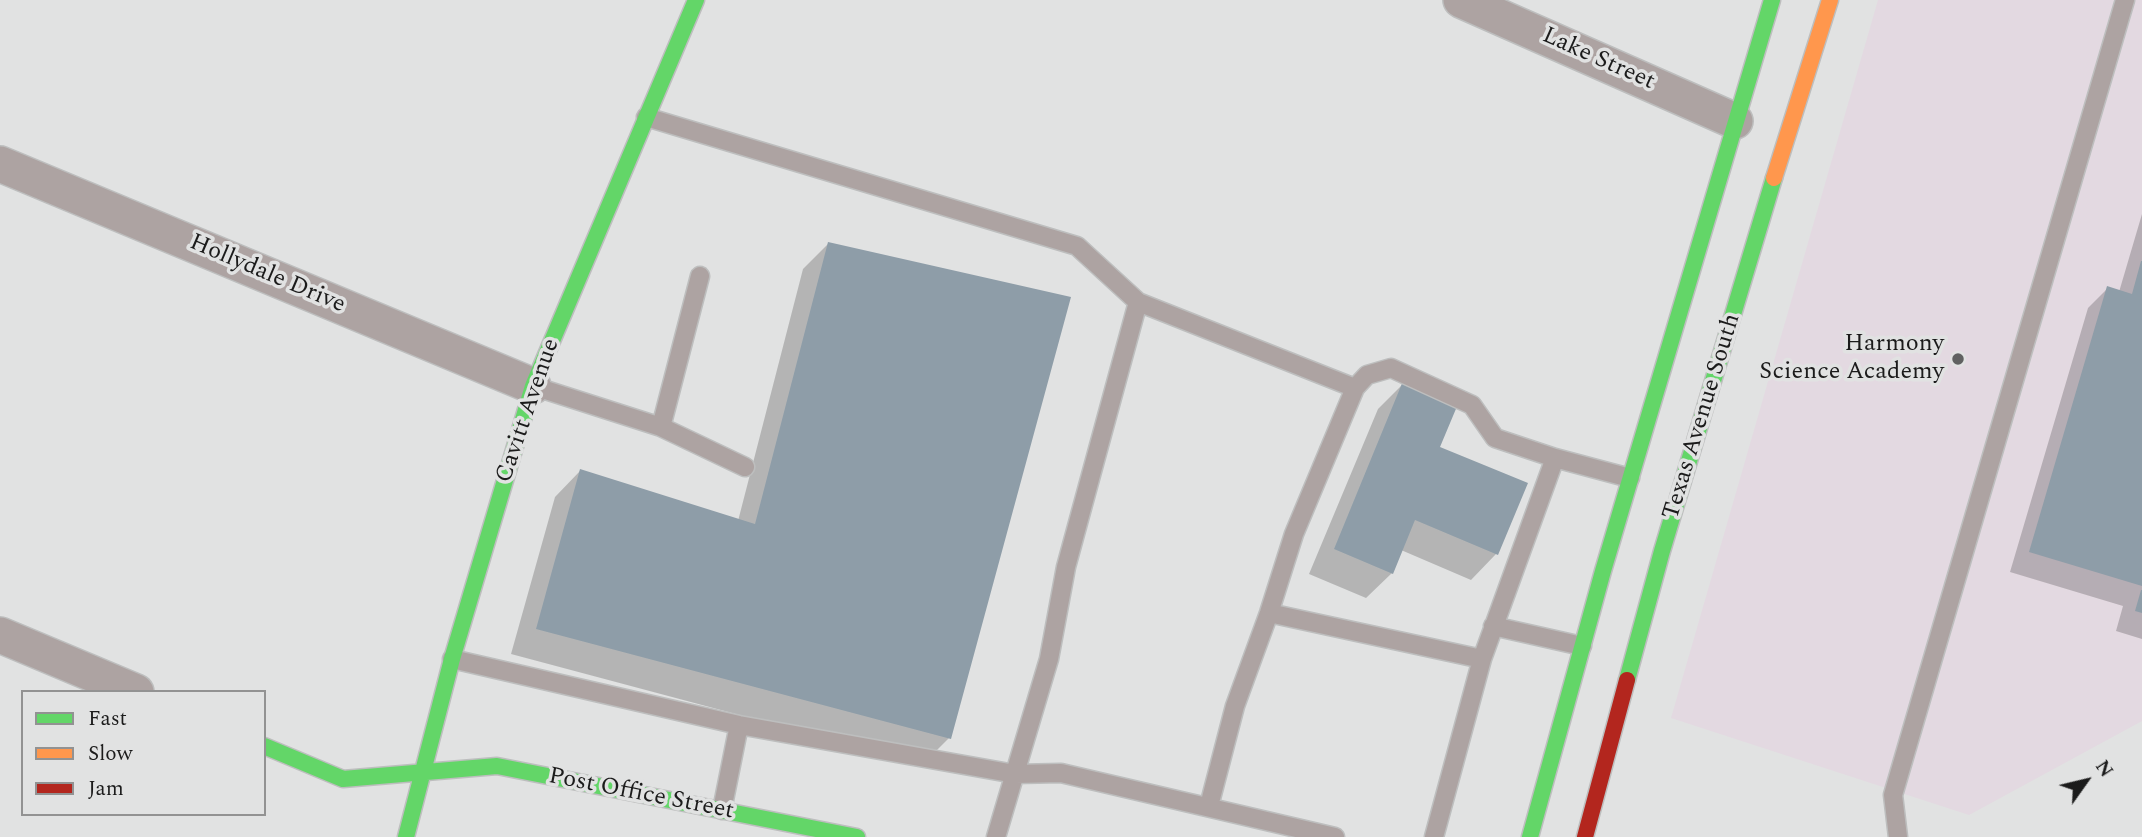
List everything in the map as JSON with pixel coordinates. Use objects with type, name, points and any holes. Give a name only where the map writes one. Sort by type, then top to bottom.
[{"type":"main road","name":"Cavitt Avenue","points":[[406,837],[452,659],[533,386],[696,0]]},
{"type":"main road","points":[[1530,837],[1630,478],[1772,0]]},
{"type":"main road","name":"Texas Avenue South","points":[[1585,837],[1662,551],[1802,83],[1830,0]]},
{"type":"main road","name":"Post Office Street","points":[[266,747],[343,779],[497,766],[857,837]]},
{"type":"street","name":"Lake Street","points":[[1461,0],[1735,121]]},
{"type":"street","name":"Hollydale Drive","points":[[0,164],[533,386]]},
{"type":"street","points":[[0,635],[131,690]]},
{"type":"lane","points":[[1898,837],[1893,795],[2125,0]]},
{"type":"lane","points":[[646,117],[1077,246],[1138,302],[1354,388]]},
{"type":"lane","points":[[661,427],[700,276]]},
{"type":"lane","points":[[996,837],[1049,659],[1066,567],[1138,302]]},
{"type":"lane","points":[[1209,806],[1235,706],[1269,612],[1293,534],[1354,388],[1367,375],[1391,368],[1472,405],[1495,438],[1555,458],[1630,478]]},
{"type":"lane","points":[[533,386],[661,427],[746,467]]},
{"type":"lane","points":[[1434,837],[1482,659],[1555,458]]},
{"type":"lane","points":[[1269,612],[1482,659]]},
{"type":"lane","points":[[1493,626],[1582,646]]},
{"type":"lane","points":[[452,659],[739,725],[1015,774],[1061,773],[1335,837]]},
{"type":"lane","points":[[722,810],[739,725]]},
{"type":"shaded area","name":"Harmony Science Academy","points":[[1878,0],[2142,0],[2142,721],[1969,815],[1671,718]]},
{"type":"building","points":[[828,242],[1071,297],[951,739],[536,629],[580,469],[755,524]]},
{"type":"building","points":[[2141,261],[2142,586],[2029,552],[2107,286],[2132,294]]},
{"type":"building","points":[[1403,381],[1458,404],[1440,447],[1528,483],[1498,555],[1415,520],[1393,574],[1334,549]]},
{"type":"building","points":[[2142,590],[2142,613],[2135,611]]},
{"type":"traffic: fast","points":[[406,837],[452,659],[533,386],[696,0]]},
{"type":"traffic: fast","points":[[1530,837],[1603,571],[1772,0]]},
{"type":"traffic: fast","points":[[1627,680],[1662,551],[1774,178]]},
{"type":"traffic: fast","points":[[266,747],[343,779],[497,766],[857,837]]},
{"type":"traffic: slow","points":[[1774,178],[1830,0]]},
{"type":"traffic: jam","points":[[1585,837],[1627,680]]},
{"type":"place","name":"Harmony Science Academy","points":[[1958,359]]}]
